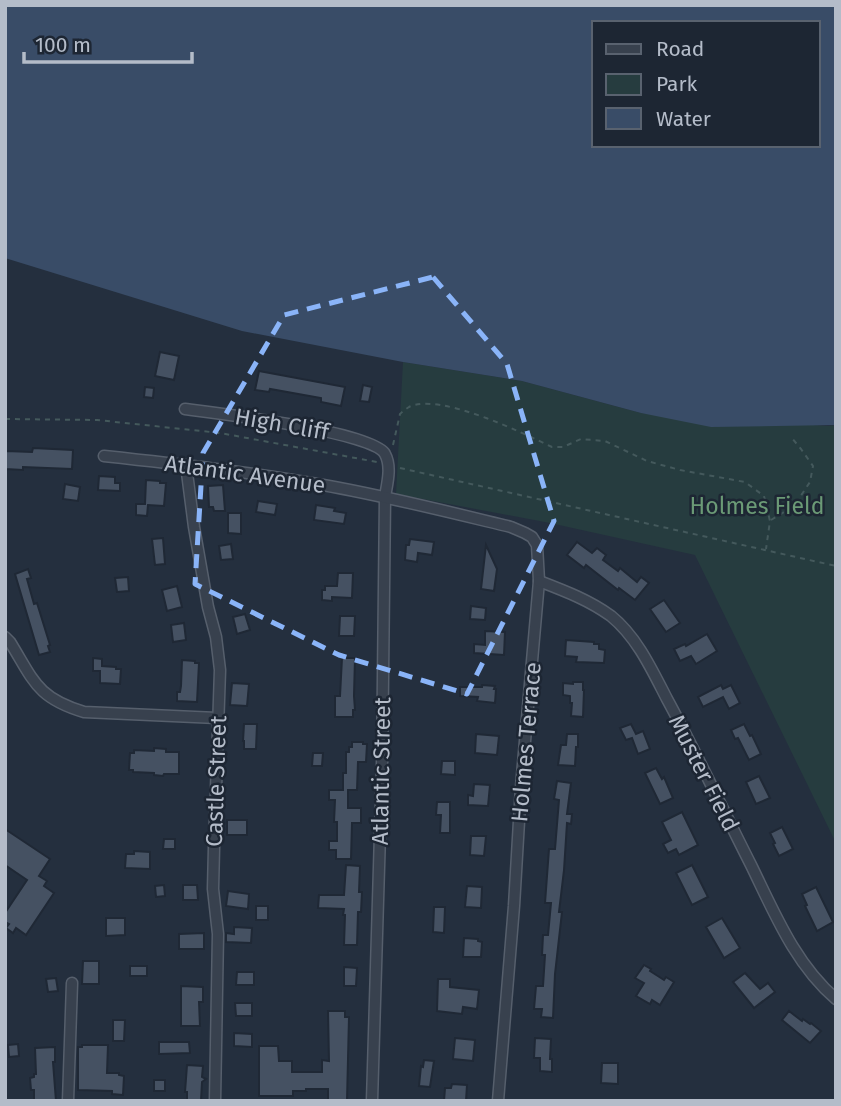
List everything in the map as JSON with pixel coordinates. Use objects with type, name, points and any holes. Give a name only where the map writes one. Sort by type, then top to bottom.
[{"type":"street","name":"High Cliff","points":[[185,409],[248,417],[334,433],[377,446],[385,453],[388,465]]},
{"type":"street","name":"Atlantic Avenue","points":[[104,456],[228,469],[385,498]]},
{"type":"street","name":"Castle Street","points":[[186,465],[194,527],[220,670],[214,889],[218,934],[215,1101]]},
{"type":"street","name":"Atlantic Street","points":[[372,1101],[382,767],[385,498],[388,465]]},
{"type":"street","name":"Holmes Terrace","points":[[385,498],[511,527],[532,537],[537,545],[540,581],[521,787],[498,1101]]},
{"type":"street","name":"Muster Field","points":[[540,581],[581,597],[612,617],[632,638],[676,716],[780,926],[803,964],[836,999]]},
{"type":"street","points":[[5,637],[38,688],[66,706],[84,712],[217,718]]},
{"type":"street","points":[[68,1101],[72,983]]},
{"type":"path","points":[[388,465],[400,414],[411,406],[433,404],[484,417],[552,447],[563,447],[581,439],[605,441],[648,461],[680,471],[745,482],[764,496],[771,521],[766,550]]},
{"type":"path","points":[[5,419],[97,420],[220,433],[352,457],[836,566]]},
{"type":"path","points":[[771,521],[794,506],[810,482],[813,466],[791,437]]},
{"type":"highlighted area","points":[[433,277],[507,364],[554,521],[467,694],[339,655],[195,584],[203,453],[284,315]]},
{"type":"green space","name":"Holmes Field","points":[[403,362],[522,381],[641,413],[836,425],[836,843],[695,555],[550,523],[396,494]]},
{"type":"water","points":[[5,5],[836,5],[836,425],[711,427],[641,413],[522,381],[403,362],[242,331],[5,258]]},
{"type":"building","points":[[160,352],[179,356],[174,380],[155,376]]},
{"type":"building","points":[[259,371],[345,387],[341,406],[321,402],[321,398],[270,389],[269,392],[255,390]]},
{"type":"building","points":[[363,385],[372,387],[369,402],[360,401]]},
{"type":"building","points":[[145,387],[154,388],[153,398],[144,397]]},
{"type":"building","points":[[33,448],[73,450],[72,469],[5,469],[6,451],[32,452]]},
{"type":"building","points":[[99,476],[115,477],[115,483],[120,483],[120,491],[98,490]]},
{"type":"building","points":[[146,480],[166,483],[164,506],[148,505],[147,516],[136,515],[136,504],[145,504]]},
{"type":"building","points":[[65,484],[80,487],[78,501],[63,499]]},
{"type":"building","points":[[223,485],[225,511],[214,511],[213,507],[209,507],[208,486]]},
{"type":"building","points":[[258,501],[277,504],[275,515],[256,512]]},
{"type":"building","points":[[316,505],[346,513],[344,524],[314,520]]},
{"type":"building","points":[[228,513],[241,513],[241,534],[228,533]]},
{"type":"building","points":[[163,538],[165,564],[155,565],[152,539]]},
{"type":"building","points":[[410,539],[434,542],[432,555],[418,553],[417,562],[405,560],[406,545],[409,545]]},
{"type":"building","points":[[577,542],[592,553],[597,548],[606,555],[603,560],[618,571],[620,568],[637,582],[641,577],[649,583],[635,600],[586,565],[584,568],[567,555]]},
{"type":"building","points":[[231,544],[233,559],[221,560],[219,546]]},
{"type":"building","points":[[486,545],[497,569],[494,591],[481,589]]},
{"type":"building","points":[[28,569],[31,578],[27,579],[34,604],[37,603],[50,645],[50,652],[39,655],[15,574]]},
{"type":"building","points":[[338,573],[353,573],[352,598],[332,597],[332,601],[322,600],[325,586],[337,586]]},
{"type":"building","points":[[128,577],[129,591],[117,592],[115,578]]},
{"type":"building","points":[[177,586],[182,607],[167,611],[162,590]]},
{"type":"building","points":[[664,600],[680,623],[666,632],[650,609]]},
{"type":"building","points":[[471,606],[486,608],[485,620],[470,619]]},
{"type":"building","points":[[245,614],[250,630],[237,634],[233,617]]},
{"type":"building","points":[[340,616],[355,616],[354,636],[339,636]]},
{"type":"building","points":[[184,623],[186,640],[173,642],[171,625]]},
{"type":"building","points":[[485,631],[505,632],[504,655],[474,653],[474,644],[485,645]]},
{"type":"building","points":[[707,634],[717,651],[696,664],[691,656],[680,661],[674,649],[685,644],[686,646]]},
{"type":"building","points":[[566,640],[599,644],[599,649],[605,650],[604,663],[576,662],[577,657],[565,656]]},
{"type":"building","points":[[93,658],[102,659],[102,666],[121,669],[120,684],[100,683],[100,671],[93,671]]},
{"type":"building","points":[[342,658],[355,658],[353,717],[335,717],[335,696],[340,696]]},
{"type":"building","points":[[182,660],[199,663],[197,702],[177,701],[177,692],[180,692],[181,686]]},
{"type":"building","points":[[583,682],[583,717],[571,716],[570,696],[563,695],[563,683]]},
{"type":"building","points":[[232,683],[249,684],[247,706],[230,705]]},
{"type":"building","points":[[721,685],[723,689],[731,685],[740,703],[729,709],[723,697],[703,707],[698,697]]},
{"type":"building","points":[[495,686],[495,703],[477,701],[478,697],[460,696],[460,687]]},
{"type":"building","points":[[244,724],[257,724],[256,749],[244,749]]},
{"type":"building","points":[[631,724],[636,734],[643,731],[650,749],[638,754],[632,738],[626,740],[620,728]]},
{"type":"building","points":[[744,724],[761,754],[749,760],[731,730]]},
{"type":"building","points":[[476,734],[499,736],[497,755],[475,753]]},
{"type":"building","points":[[567,734],[578,734],[575,766],[558,765],[561,745],[566,745]]},
{"type":"building","points":[[352,742],[367,744],[366,762],[358,762],[357,790],[348,790],[348,808],[361,808],[361,823],[352,823],[351,859],[336,859],[336,850],[329,850],[329,841],[337,841],[337,822],[334,822],[335,800],[329,800],[329,790],[343,790],[346,752],[352,747]]},
{"type":"building","points":[[154,748],[179,752],[179,774],[163,776],[129,770],[130,753],[134,753],[134,750],[154,751]]},
{"type":"building","points":[[313,753],[323,753],[322,766],[312,766]]},
{"type":"building","points":[[442,761],[455,761],[455,775],[441,774]]},
{"type":"building","points":[[656,768],[662,779],[664,777],[673,798],[660,804],[645,773]]},
{"type":"building","points":[[759,776],[770,798],[756,804],[746,782]]},
{"type":"building","points":[[557,781],[571,783],[567,814],[572,814],[571,824],[567,823],[553,1018],[541,1017],[542,1009],[534,1009],[536,986],[543,986],[543,935],[548,935],[551,903],[545,903],[549,849],[555,849],[559,800],[554,799]]},
{"type":"building","points":[[474,784],[490,785],[488,806],[468,805],[468,795],[473,796]]},
{"type":"building","points":[[437,802],[450,802],[450,833],[440,833],[441,815],[436,815]]},
{"type":"building","points":[[682,812],[698,845],[679,855],[676,849],[668,853],[663,844],[671,840],[662,822]]},
{"type":"building","points":[[227,820],[247,820],[247,835],[227,835]]},
{"type":"building","points":[[782,827],[793,849],[779,856],[770,833]]},
{"type":"building","points":[[5,829],[50,859],[39,876],[47,881],[44,886],[54,893],[26,935],[16,928],[13,933],[6,928],[9,924],[5,922],[5,913],[27,880],[5,865]]},
{"type":"building","points":[[471,836],[486,836],[484,856],[470,855]]},
{"type":"building","points":[[164,839],[175,839],[175,849],[163,849]]},
{"type":"building","points":[[134,851],[150,852],[150,869],[125,868],[126,854],[134,854]]},
{"type":"building","points":[[346,865],[360,866],[359,892],[362,892],[361,912],[358,912],[357,945],[344,945],[344,909],[318,908],[319,895],[344,895]]},
{"type":"building","points":[[692,865],[708,897],[692,905],[676,873]]},
{"type":"building","points":[[164,885],[165,896],[156,897],[155,886]]},
{"type":"building","points":[[183,885],[197,885],[198,900],[183,900]]},
{"type":"building","points":[[467,886],[482,887],[481,908],[465,907]]},
{"type":"building","points":[[816,887],[833,922],[817,931],[802,894]]},
{"type":"building","points":[[228,891],[249,894],[248,909],[226,906]]},
{"type":"building","points":[[256,906],[268,906],[268,920],[256,920]]},
{"type":"building","points":[[434,907],[445,907],[444,933],[433,932]]},
{"type":"building","points":[[106,918],[125,918],[125,935],[106,936]]},
{"type":"building","points":[[722,918],[740,948],[724,958],[706,927]]},
{"type":"building","points":[[234,927],[252,928],[251,943],[226,942],[226,933],[234,934]]},
{"type":"building","points":[[204,933],[204,949],[179,949],[179,934]]},
{"type":"building","points":[[464,938],[482,942],[481,957],[463,957]]},
{"type":"building","points":[[83,961],[99,961],[99,984],[82,984]]},
{"type":"building","points":[[644,965],[664,980],[666,977],[674,982],[660,1005],[652,1000],[650,1004],[636,996],[644,983],[635,978]]},
{"type":"building","points":[[130,966],[147,966],[147,976],[130,976]]},
{"type":"building","points":[[344,967],[357,968],[356,986],[344,986]]},
{"type":"building","points":[[237,972],[254,972],[254,985],[236,985]]},
{"type":"building","points":[[745,973],[760,989],[768,983],[775,992],[754,1008],[733,982]]},
{"type":"building","points":[[56,978],[58,991],[48,992],[46,979]]},
{"type":"building","points":[[438,979],[450,979],[450,987],[479,990],[477,1009],[463,1007],[462,1014],[437,1011]]},
{"type":"building","points":[[181,986],[203,987],[203,1002],[199,1002],[200,1026],[181,1026]]},
{"type":"building","points":[[235,1003],[252,1003],[252,1016],[236,1016]]},
{"type":"building","points":[[328,1011],[345,1011],[345,1017],[349,1017],[347,1101],[328,1101],[328,1089],[293,1091],[293,1096],[259,1096],[259,1046],[278,1046],[279,1061],[292,1061],[292,1072],[322,1072],[322,1060],[329,1061]]},
{"type":"building","points":[[789,1011],[821,1031],[810,1043],[782,1020]]},
{"type":"building","points":[[113,1020],[125,1020],[124,1041],[113,1041]]},
{"type":"building","points":[[234,1033],[252,1034],[252,1047],[234,1046]]},
{"type":"building","points":[[455,1038],[475,1040],[473,1061],[453,1059]]},
{"type":"building","points":[[535,1038],[551,1039],[552,1072],[540,1071],[540,1058],[534,1058]]},
{"type":"building","points":[[159,1042],[189,1042],[190,1053],[159,1054]]},
{"type":"building","points":[[18,1044],[19,1056],[9,1057],[8,1045]]},
{"type":"building","points":[[108,1045],[107,1073],[124,1076],[123,1095],[112,1094],[112,1091],[78,1090],[78,1047]]},
{"type":"building","points":[[55,1047],[53,1062],[56,1101],[34,1101],[30,1078],[36,1074],[35,1048]]},
{"type":"building","points":[[424,1060],[434,1061],[430,1087],[419,1086]]},
{"type":"building","points":[[602,1063],[618,1063],[618,1084],[601,1083]]},
{"type":"building","points":[[187,1065],[203,1066],[202,1077],[206,1079],[202,1082],[201,1101],[187,1101]]},
{"type":"building","points":[[154,1080],[165,1080],[165,1091],[154,1091]]},
{"type":"building","points":[[452,1084],[467,1085],[466,1101],[444,1101],[445,1088],[451,1088]]}]
